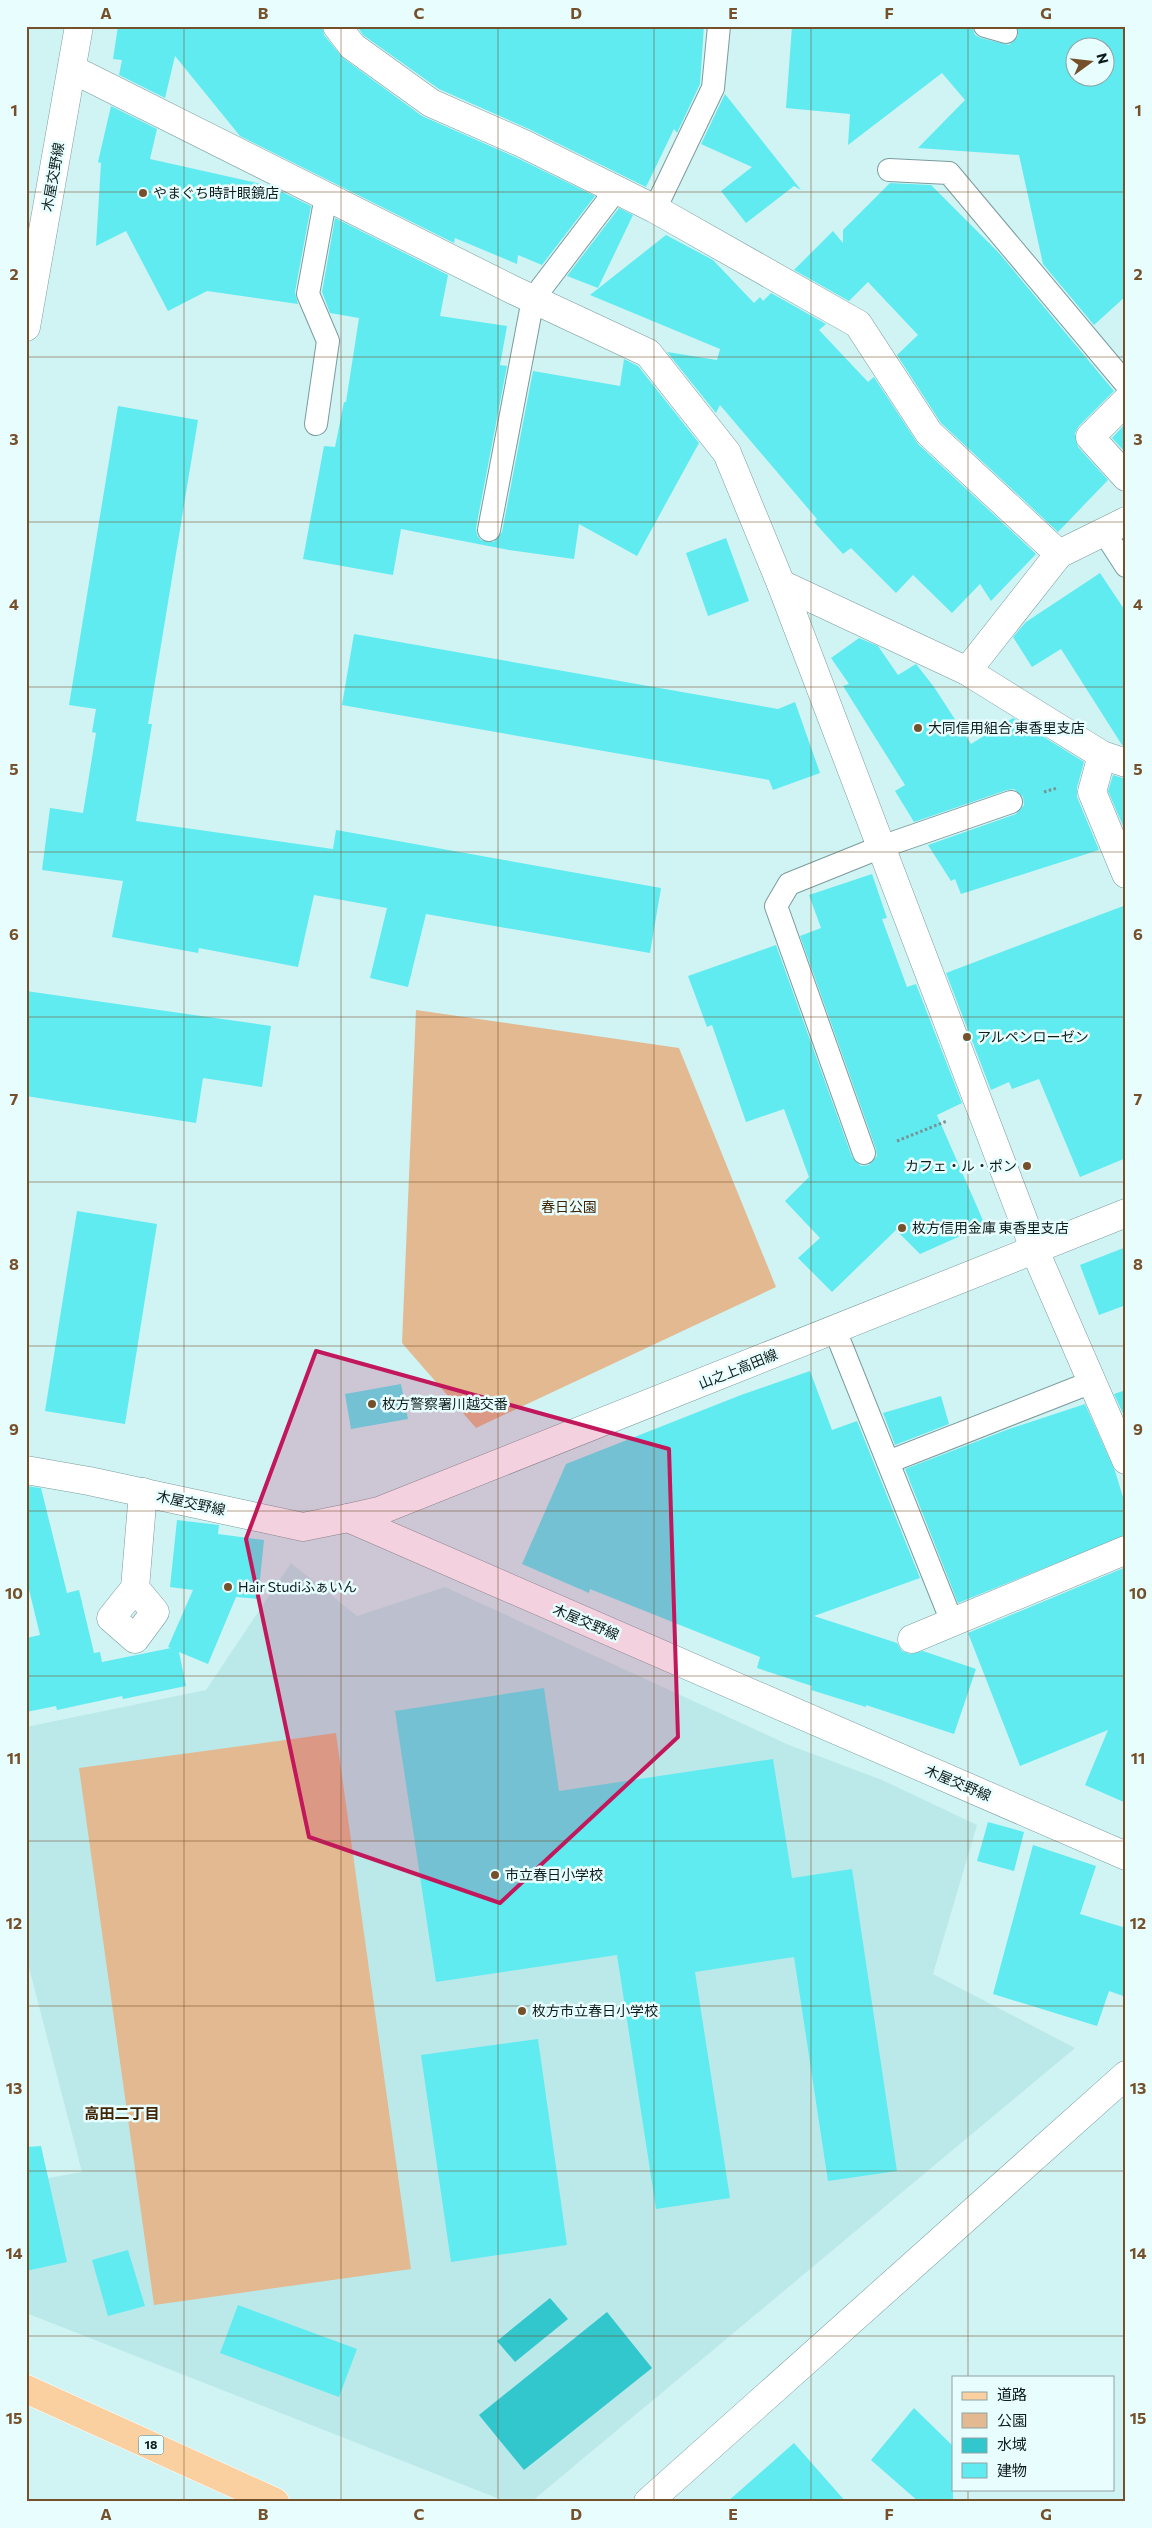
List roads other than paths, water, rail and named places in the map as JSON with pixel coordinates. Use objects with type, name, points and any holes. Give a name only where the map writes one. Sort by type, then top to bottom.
[{"type":"main road","name":"18","points":[[26,2389],[275,2502]]},
{"type":"street","name":"木屋交野線","points":[[26,327],[79,26]]},
{"type":"street","points":[[337,26],[352,46],[431,103],[522,143],[655,209],[858,324],[928,433],[1059,554]]},
{"type":"street","points":[[72,69],[533,299],[648,353],[727,453],[781,584],[1035,1251],[1126,1460]]},
{"type":"street","points":[[1126,401],[1090,437],[1126,477]]},
{"type":"street","points":[[967,671],[1059,554],[1115,526]]},
{"type":"street","points":[[781,584],[967,671],[1114,759],[1094,782],[1092,792],[1126,874]]},
{"type":"street","name":"山之上高田線","points":[[348,1518],[379,1511],[1035,1251],[1126,1213]]},
{"type":"street","name":"木屋交野線","points":[[26,1470],[143,1492],[303,1527],[348,1518],[1126,1856]]},
{"type":"street","points":[[135,1588],[143,1492]]},
{"type":"street","points":[[912,1639],[1126,1550]]},
{"type":"street","points":[[648,2502],[1126,2075]]},
{"type":"lane","points":[[655,209],[713,88],[719,26]]},
{"type":"lane","points":[[889,170],[949,173],[1126,384]]},
{"type":"lane","points":[[489,530],[533,299],[616,190]]},
{"type":"lane","points":[[316,424],[328,341],[308,294],[326,196]]},
{"type":"lane","points":[[1115,526],[1126,566]]},
{"type":"lane","points":[[864,1153],[776,906],[789,884],[881,847],[1011,802]]},
{"type":"lane","points":[[835,1330],[952,1622]]},
{"type":"lane","points":[[888,1462],[1092,1382]]},
{"type":"water","points":[[550,2298],[568,2319],[515,2362],[497,2341]]},
{"type":"water","points":[[607,2312],[652,2368],[524,2470],[479,2415]]},
{"type":"place","name":"やまぐち時計眼鏡店","points":[[143,193]]},
{"type":"place","name":"大同信用組合 東香里支店","points":[[918,728]]},
{"type":"place","name":"アルペンローゼン","points":[[967,1037]]},
{"type":"place","name":"カフェ・ル・ポン","points":[[1027,1166]]},
{"type":"place","name":"枚方信用金庫 東香里支店","points":[[902,1228]]},
{"type":"place","name":"枚方警察署川越交番","points":[[372,1404]]},
{"type":"place","name":"Hair Studiふぁいん","points":[[228,1587]]},
{"type":"place","name":"市立春日小学校","points":[[495,1875]]},
{"type":"place","name":"枚方市立春日小学校","points":[[522,2011]]},
{"type":"district","name":"高田二丁目","points":[[122,2114]]},
{"type":"park label","name":"春日公園","points":[[569,1207]]}]
